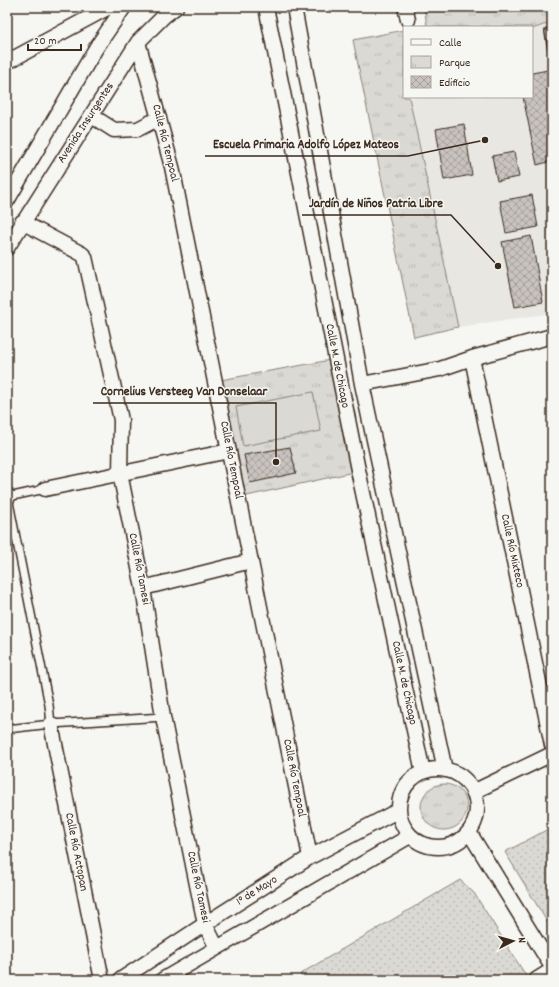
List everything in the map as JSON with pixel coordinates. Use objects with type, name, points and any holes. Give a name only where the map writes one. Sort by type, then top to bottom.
[{"type":"street","points":[[7,62],[109,7]]},
{"type":"street","points":[[7,201],[96,48],[124,7]]},
{"type":"street","name":"Avenida Insurgentes","points":[[7,248],[22,222],[92,116],[138,42],[164,16],[176,7]]},
{"type":"street","name":"Calle M. de Chicago","points":[[266,7],[357,465],[423,772]]},
{"type":"street","name":"Calle M. de Chicago","points":[[294,7],[362,384],[445,770]]},
{"type":"street","name":"Calle Río Tempoal","points":[[138,42],[172,167],[310,857]]},
{"type":"street","points":[[92,116],[114,130],[138,129],[159,118]]},
{"type":"street","name":"Calle Río Tamesi","points":[[22,222],[85,257],[120,420],[120,473],[143,588],[163,717],[205,924],[218,948]]},
{"type":"street","points":[[362,384],[440,369],[472,358],[552,336]]},
{"type":"street","name":"Calle Río Mixteco","points":[[472,358],[552,745]]},
{"type":"street","points":[[45,488],[229,451]]},
{"type":"street","points":[[143,588],[251,561]]},
{"type":"street","name":"Calle Río Actopan","points":[[51,724],[102,980]]},
{"type":"street","points":[[473,792],[552,754]]},
{"type":"street","points":[[434,769],[445,770],[456,774],[466,782],[473,792],[477,809],[476,817],[468,832],[461,840],[451,846],[440,848],[424,845],[410,836],[400,820],[399,801],[408,783],[423,772],[434,769]]},
{"type":"street","name":"1° de Mayo","points":[[120,980],[310,857],[399,810]]},
{"type":"street","points":[[468,832],[549,962],[552,962]]},
{"type":"street","points":[[162,980],[410,836]]},
{"type":"street","points":[[536,980],[552,970]]},
{"type":"lane","points":[[552,30],[549,32],[552,49]]},
{"type":"lane","points":[[45,488],[8,496],[49,705],[51,724]]},
{"type":"lane","points":[[7,729],[51,724],[163,717]]},
{"type":"shaded area","points":[[552,22],[552,313],[458,327],[409,98],[533,98],[533,29]]},
{"type":"green space","points":[[424,7],[552,7],[552,22],[533,29],[533,26],[423,26],[427,25]]},
{"type":"green space","points":[[403,30],[403,98],[409,98],[458,327],[414,337],[353,40]]},
{"type":"green space","points":[[336,359],[358,471],[238,498],[215,381]]},
{"type":"green space","points":[[313,392],[321,431],[243,446],[236,407]]},
{"type":"green space","points":[[440,784],[448,784],[457,788],[463,794],[467,807],[463,820],[457,826],[448,830],[440,830],[431,826],[425,820],[421,811],[421,803],[425,794],[431,788]]},
{"type":"green space","points":[[552,827],[552,930],[505,852]]},
{"type":"green space","points":[[460,880],[474,893],[528,979],[304,980],[300,974]]},
{"type":"building","points":[[548,70],[552,91],[552,161],[537,165],[523,98],[533,98],[533,73]]},
{"type":"building","points":[[464,124],[472,175],[444,180],[436,129]]},
{"type":"building","points":[[514,152],[519,177],[497,181],[492,156]]},
{"type":"building","points":[[532,195],[538,227],[506,233],[500,201]]},
{"type":"building","points":[[531,236],[543,302],[515,307],[502,242]]},
{"type":"building","points":[[290,447],[296,473],[250,483],[244,455]]},
{"type":"place","name":"Escuela Primaria Adolfo López Mateos","points":[[485,140]]},
{"type":"place","name":"Jardín de Niños Patria Libre","points":[[498,266]]},
{"type":"place","name":"Cornelius Versteeg Van Donselaar","points":[[276,462]]}]
